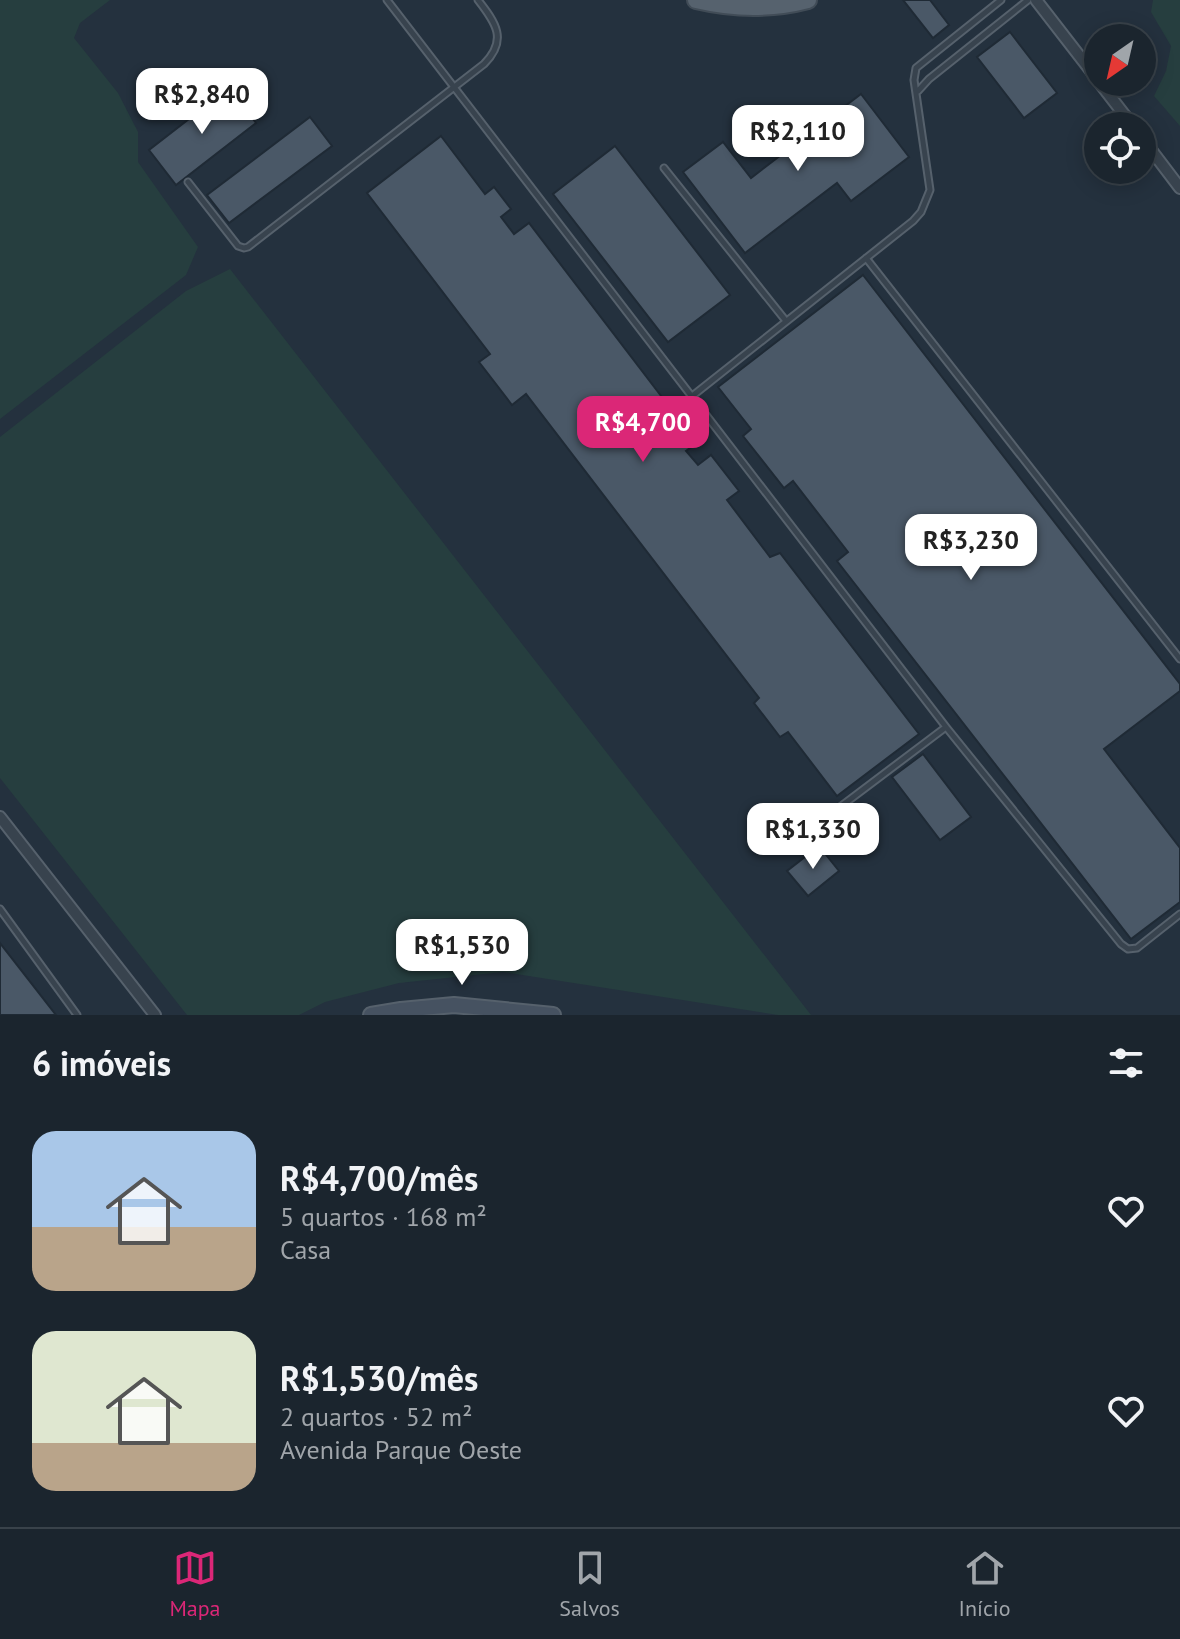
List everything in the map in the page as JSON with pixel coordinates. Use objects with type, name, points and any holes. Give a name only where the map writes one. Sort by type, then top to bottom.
[{"type":"main road","points":[[696,0],[742,8],[808,0]]},
{"type":"street","points":[[1036,0],[1084,62]]},
{"type":"street","points":[[1110,96],[1122,112]]},
{"type":"street","points":[[1156,156],[1180,188]]},
{"type":"street","points":[[0,817],[155,1015]]},
{"type":"street","points":[[371,1015],[454,1005],[553,1015]]},
{"type":"lane","points":[[387,0],[946,727],[1121,944],[1128,949],[1137,948],[1180,914]]},
{"type":"lane","points":[[188,182],[238,246],[248,247],[492,56],[498,42],[497,29],[478,0]]},
{"type":"lane","points":[[691,397],[921,212],[930,190],[914,75],[916,68],[1001,0]]},
{"type":"lane","points":[[917,92],[1028,0]]},
{"type":"lane","points":[[664,168],[786,321]]},
{"type":"lane","points":[[866,258],[1180,659]]},
{"type":"lane","points":[[783,850],[946,727]]},
{"type":"lane","points":[[0,909],[77,1015]]},
{"type":"green space","points":[[0,0],[110,0],[80,23],[74,38],[118,93],[138,132],[138,162],[198,247],[186,275],[0,419]]},
{"type":"green space","points":[[1153,0],[1180,0],[1180,126],[1154,96],[1166,71],[1171,46],[1151,12]]},
{"type":"green space","points":[[230,269],[811,1015],[778,1015],[503,972],[399,983],[325,1002],[299,1015],[187,1015],[0,778],[0,437],[186,291]]},
{"type":"building","points":[[903,0],[930,0],[949,25],[933,38]]},
{"type":"building","points":[[1010,32],[1057,93],[1024,118],[977,57]]},
{"type":"building","points":[[229,88],[256,123],[176,185],[149,150]]},
{"type":"building","points":[[861,94],[909,157],[851,201],[837,183],[745,253],[683,172],[723,142],[751,178]]},
{"type":"building","points":[[310,117],[332,146],[229,223],[207,195]]},
{"type":"building","points":[[441,136],[485,194],[494,187],[511,209],[501,217],[514,234],[529,223],[697,443],[686,451],[698,465],[711,455],[739,491],[727,500],[770,557],[780,553],[919,734],[837,796],[788,732],[780,737],[754,703],[759,698],[526,394],[512,405],[479,362],[490,354],[367,193]]},
{"type":"building","points":[[615,146],[730,295],[668,342],[553,194]]},
{"type":"building","points":[[863,275],[1180,684],[1180,691],[1104,749],[1180,848],[1180,902],[1131,939],[837,561],[848,552],[793,481],[784,488],[743,436],[751,429],[718,387]]},
{"type":"building","points":[[923,754],[971,817],[940,840],[892,777]]},
{"type":"building","points":[[819,846],[839,871],[808,896],[787,871]]},
{"type":"building","points":[[0,943],[56,1015],[0,1015]]}]
